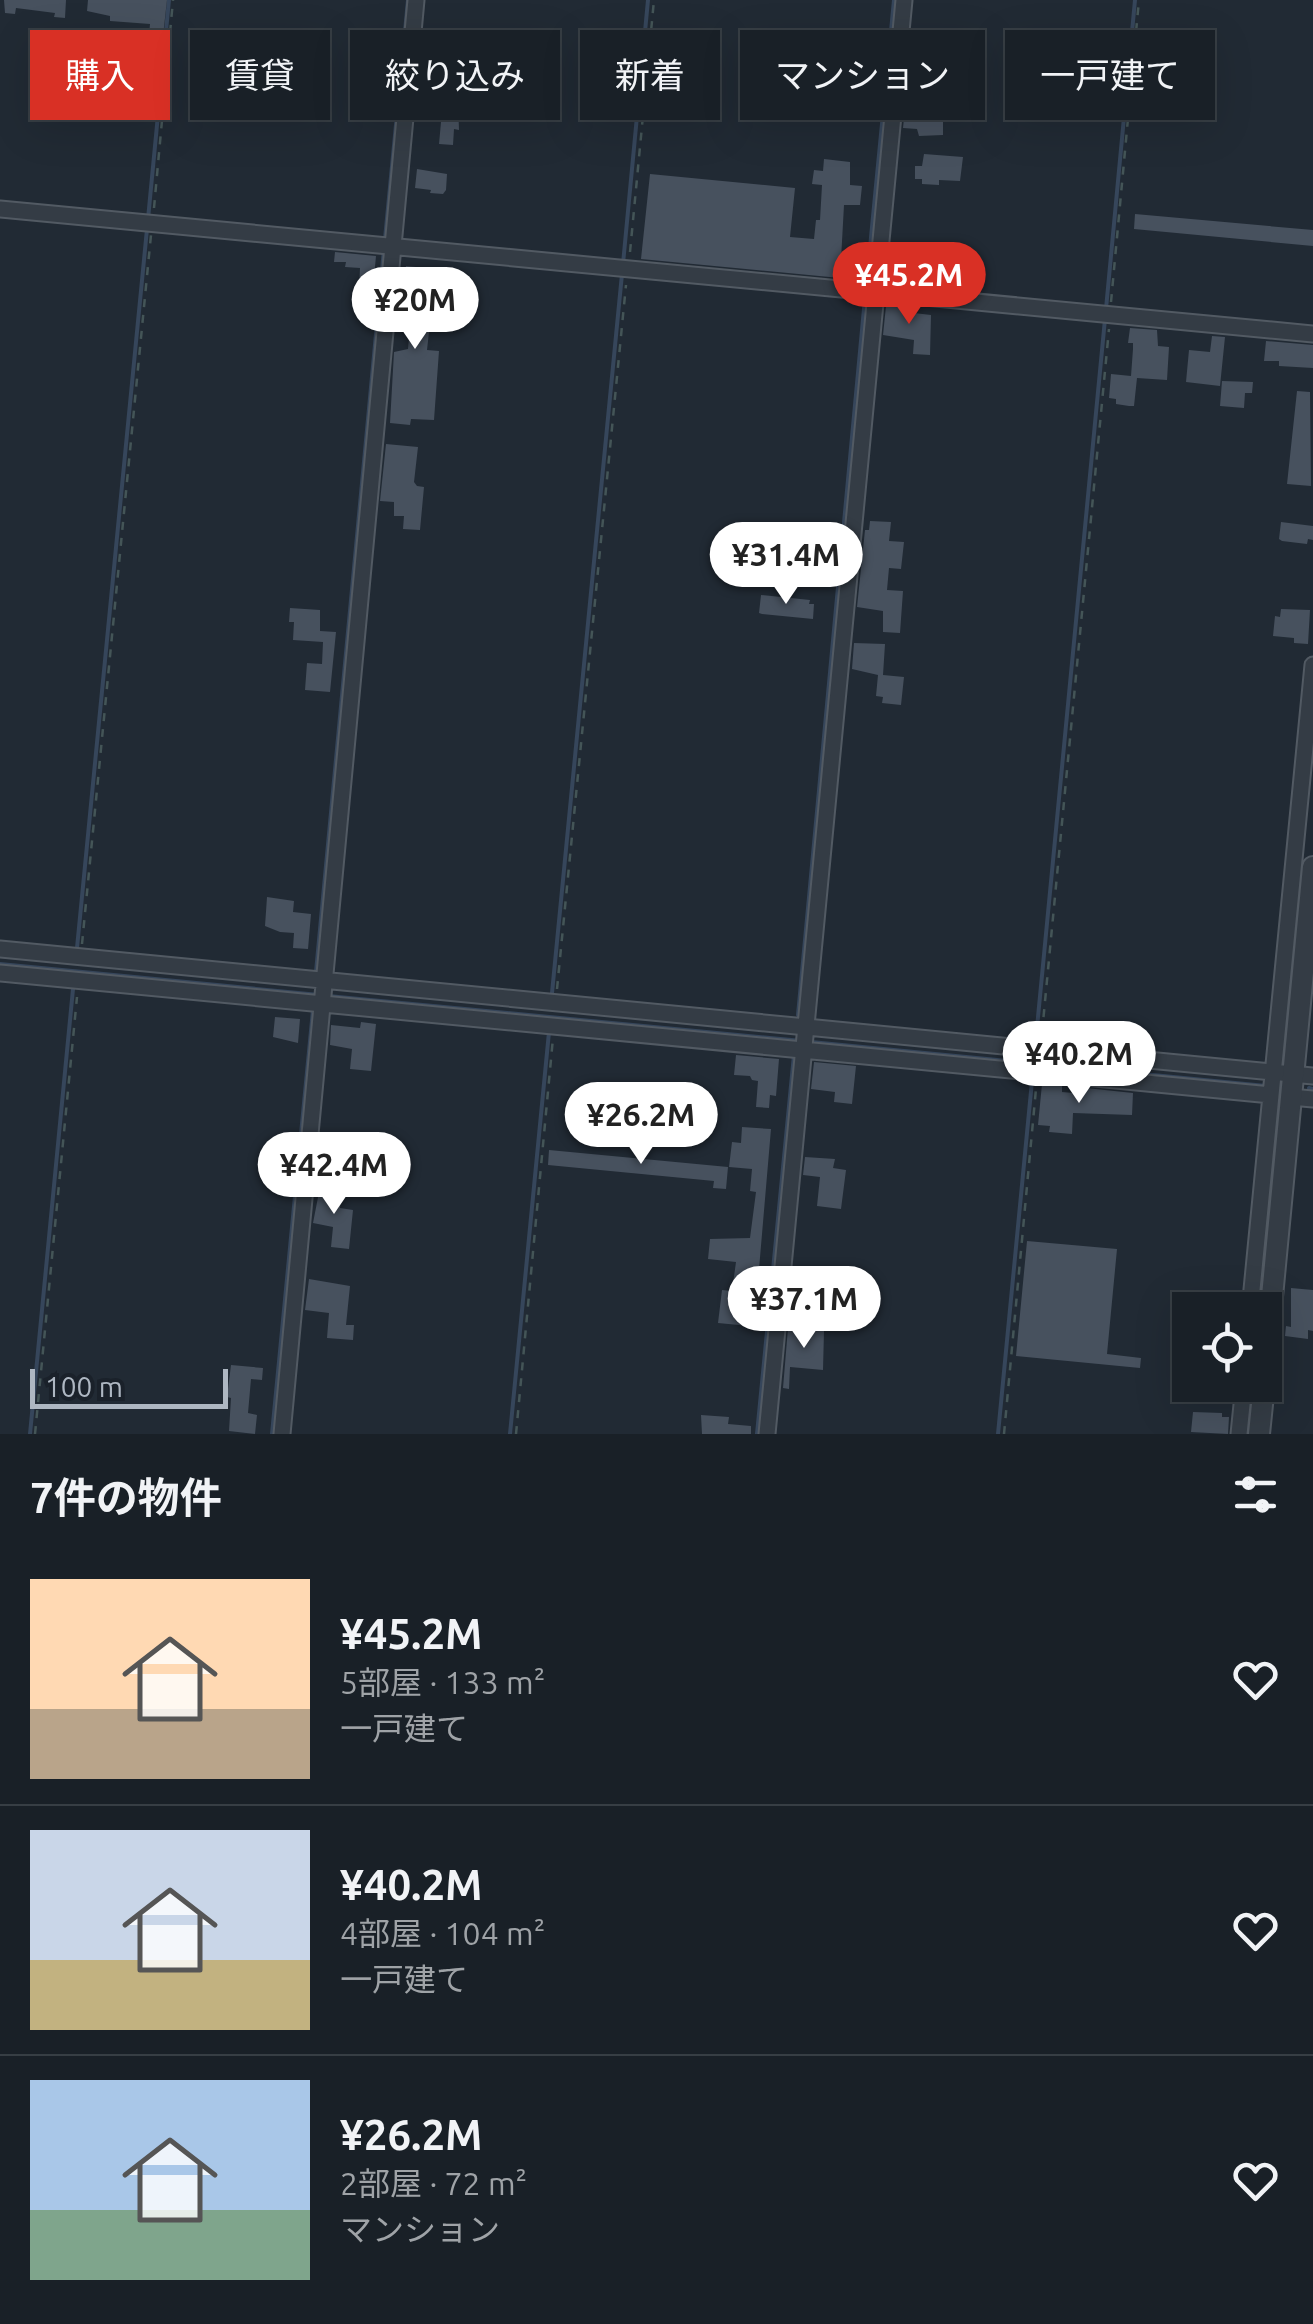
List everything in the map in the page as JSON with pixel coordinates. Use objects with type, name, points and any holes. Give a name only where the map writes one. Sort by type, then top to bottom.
[{"type":"street","points":[[282,1434],[388,245],[416,0]]},
{"type":"street","points":[[767,1434],[869,292],[904,0]]},
{"type":"street","points":[[0,209],[1313,334]]},
{"type":"street","points":[[1293,1073],[1313,664]]},
{"type":"street","points":[[1253,1292],[1281,1096],[1293,1073],[1313,866]]},
{"type":"street","points":[[0,949],[81,970],[801,1043],[1041,1062],[1293,1073]]},
{"type":"street","points":[[0,973],[81,970],[801,1043]]},
{"type":"street","points":[[1041,1062],[1313,1099]]},
{"type":"street","points":[[1270,1292],[1281,1096]]},
{"type":"street","points":[[1239,1434],[1242,1402]]},
{"type":"street","points":[[1259,1434],[1262,1402]]},
{"type":"path","points":[[35,1434],[173,0]]},
{"type":"path","points":[[516,1434],[654,0]]},
{"type":"path","points":[[1004,1434],[1140,0]]},
{"type":"building","points":[[4,0],[66,0],[65,18],[16,8],[15,14],[5,13]]},
{"type":"building","points":[[88,0],[167,0],[164,30],[149,30],[150,24],[110,21],[110,16],[87,11]]},
{"type":"building","points":[[419,120],[459,120],[453,145],[439,144],[441,122]]},
{"type":"building","points":[[904,120],[943,120],[943,135],[919,136],[917,129],[903,128]]},
{"type":"building","points":[[924,154],[963,157],[960,181],[939,180],[939,185],[922,184],[922,179],[915,179],[915,166],[922,166]]},
{"type":"building","points":[[824,159],[850,162],[850,185],[862,186],[860,205],[844,205],[840,278],[641,259],[650,174],[795,188],[790,237],[814,239],[816,220],[820,220],[822,185],[812,184],[814,170],[823,171]]},
{"type":"building","points":[[417,169],[447,174],[443,194],[415,188]]},
{"type":"building","points":[[1135,214],[1313,230],[1313,246],[1134,229]]},
{"type":"building","points":[[335,252],[376,256],[373,288],[359,287],[360,268],[334,262]]},
{"type":"building","points":[[406,266],[436,269],[427,350],[439,351],[434,420],[411,419],[410,425],[390,423],[394,352],[408,349],[410,327],[397,326]]},
{"type":"building","points":[[886,306],[915,307],[914,313],[931,315],[930,355],[913,354],[914,340],[883,335]]},
{"type":"building","points":[[1130,328],[1157,330],[1158,346],[1169,347],[1167,380],[1137,378],[1134,406],[1116,404],[1116,399],[1109,398],[1111,374],[1131,376]]},
{"type":"building","points":[[1212,336],[1225,337],[1220,386],[1186,382],[1189,350],[1210,352]]},
{"type":"building","points":[[1266,341],[1313,345],[1313,368],[1264,361]]},
{"type":"building","points":[[1222,381],[1253,382],[1252,393],[1245,393],[1244,408],[1220,406]]},
{"type":"building","points":[[1297,391],[1310,392],[1311,486],[1287,484]]},
{"type":"building","points":[[386,444],[418,447],[414,482],[424,487],[420,530],[403,529],[404,516],[394,516],[394,502],[380,501]]},
{"type":"building","points":[[870,521],[891,522],[889,541],[904,542],[901,569],[889,568],[887,590],[903,591],[900,633],[883,632],[883,611],[857,607],[865,530],[869,530]]},
{"type":"building","points":[[1281,522],[1313,526],[1313,540],[1308,539],[1307,544],[1282,541]]},
{"type":"building","points":[[761,595],[810,600],[809,604],[814,604],[813,619],[759,613]]},
{"type":"building","points":[[290,608],[320,610],[320,631],[336,632],[330,692],[305,690],[307,663],[322,664],[323,642],[293,640]]},
{"type":"building","points":[[1281,609],[1310,610],[1308,644],[1273,636],[1275,616],[1280,617]]},
{"type":"building","points":[[854,643],[885,644],[883,675],[904,677],[901,705],[882,703],[883,697],[876,696],[878,675],[852,669]]},
{"type":"building","points":[[267,897],[294,901],[293,912],[311,914],[308,949],[293,948],[294,933],[265,926]]},
{"type":"building","points":[[275,1017],[300,1019],[298,1043],[273,1037]]},
{"type":"building","points":[[361,1022],[376,1024],[371,1071],[350,1069],[352,1049],[330,1045],[331,1025],[360,1028]]},
{"type":"building","points":[[736,1055],[779,1059],[776,1096],[770,1095],[769,1108],[756,1107],[758,1081],[734,1075]]},
{"type":"building","points":[[814,1062],[856,1066],[852,1104],[834,1102],[835,1092],[811,1089]]},
{"type":"building","points":[[1042,1084],[1062,1086],[1062,1092],[1085,1094],[1086,1088],[1133,1093],[1132,1115],[1073,1113],[1072,1134],[1049,1132],[1050,1126],[1038,1125]]},
{"type":"building","points":[[742,1127],[771,1129],[759,1269],[748,1268],[746,1293],[753,1294],[749,1326],[718,1323],[722,1290],[732,1291],[736,1262],[708,1259],[710,1239],[750,1238],[756,1192],[750,1191],[752,1169],[729,1167],[732,1142],[741,1143]]},
{"type":"building","points":[[549,1150],[728,1167],[726,1189],[713,1188],[714,1181],[548,1165]]},
{"type":"building","points":[[805,1157],[835,1159],[833,1168],[846,1170],[841,1209],[817,1206],[820,1177],[803,1175]]},
{"type":"building","points":[[320,1187],[342,1189],[340,1208],[353,1210],[349,1249],[331,1247],[333,1227],[313,1223]]},
{"type":"building","points":[[1027,1241],[1117,1249],[1107,1354],[1141,1358],[1140,1368],[1016,1356]]},
{"type":"building","points":[[309,1279],[350,1286],[346,1325],[354,1325],[353,1340],[327,1338],[329,1313],[305,1310]]},
{"type":"building","points":[[1291,1288],[1313,1290],[1313,1331],[1308,1330],[1308,1339],[1285,1336],[1286,1326],[1291,1327]]},
{"type":"building","points":[[788,1328],[824,1331],[823,1370],[790,1367],[789,1389],[783,1388]]},
{"type":"building","points":[[231,1365],[263,1368],[262,1380],[251,1379],[248,1413],[257,1415],[255,1434],[229,1431],[231,1398],[227,1397]]},
{"type":"building","points":[[1193,1412],[1229,1417],[1228,1434],[1191,1432]]},
{"type":"building","points":[[701,1415],[729,1417],[728,1424],[751,1426],[751,1434],[702,1434]]},
{"type":"waterway","points":[[148,219],[169,0]]},
{"type":"waterway","points":[[385,239],[408,0]]},
{"type":"waterway","points":[[623,264],[648,0]]},
{"type":"waterway","points":[[866,289],[894,0]]},
{"type":"waterway","points":[[1106,309],[1135,0]]},
{"type":"waterway","points":[[77,948],[147,229]]},
{"type":"waterway","points":[[316,972],[384,249]]},
{"type":"waterway","points":[[552,993],[622,274]]},
{"type":"waterway","points":[[798,1015],[865,298]]},
{"type":"waterway","points":[[1036,1038],[1105,319]]},
{"type":"waterway","points":[[0,964],[319,995]]},
{"type":"waterway","points":[[30,1434],[73,989]]},
{"type":"waterway","points":[[328,996],[802,1041]]},
{"type":"waterway","points":[[272,1434],[313,1010]]},
{"type":"waterway","points":[[510,1434],[549,1032]]},
{"type":"waterway","points":[[811,1042],[1266,1086]]},
{"type":"waterway","points":[[757,1434],[794,1055]]},
{"type":"waterway","points":[[998,1434],[1032,1081]]},
{"type":"waterway","points":[[1309,1088],[1313,1089]]}]
